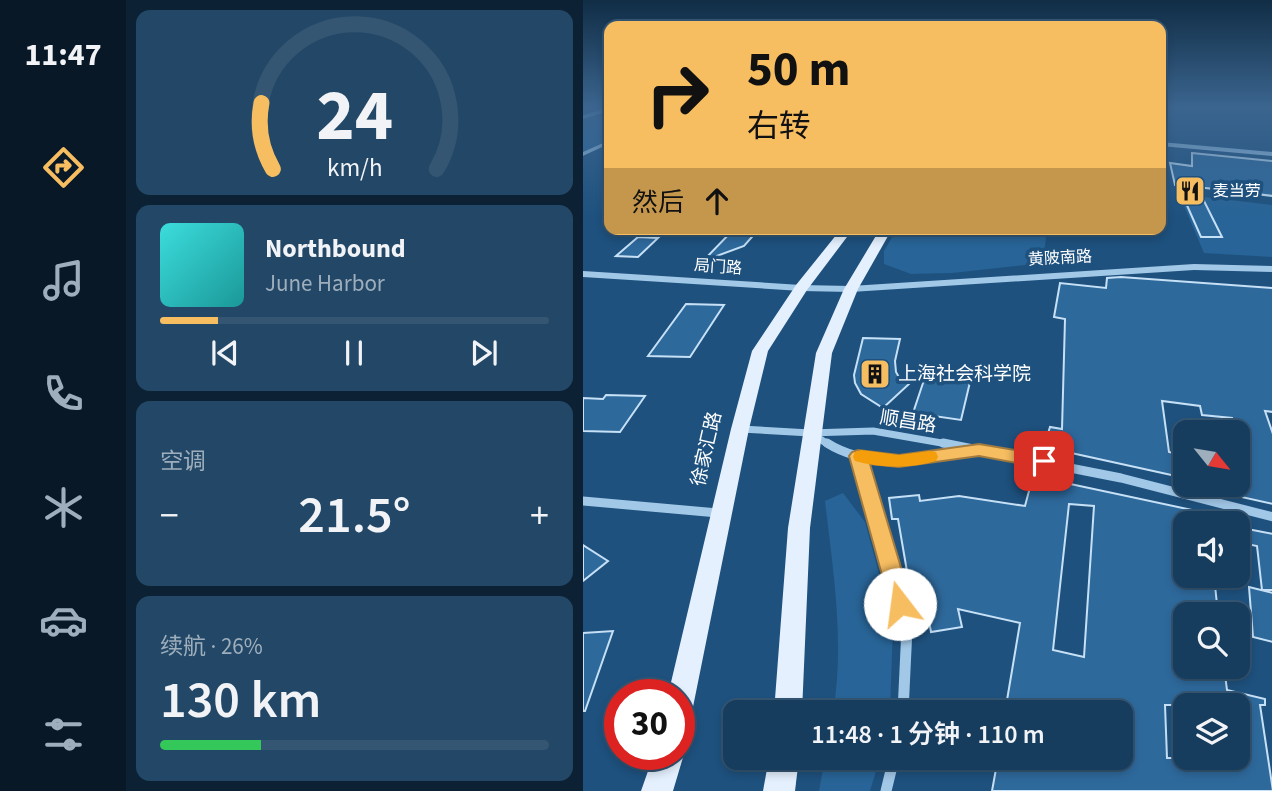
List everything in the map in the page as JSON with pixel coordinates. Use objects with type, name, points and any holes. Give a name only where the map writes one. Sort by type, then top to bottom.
[{"type":"main road","name":"徐家汇路","points":[[685,679],[740,429],[760,351],[801,288],[842,235]]},
{"type":"main road","points":[[789,700],[799,528],[824,353],[851,289],[882,235]]},
{"type":"main road","points":[[657,791],[664,770]]},
{"type":"main road","points":[[779,791],[782,770]]},
{"type":"street","points":[[583,154],[604,144]]},
{"type":"street","points":[[1166,144],[1272,154]]},
{"type":"street","name":"黄陂南路","points":[[851,289],[1194,267],[1272,269]]},
{"type":"street","name":"局门路","points":[[583,274],[851,289]]},
{"type":"street","name":"顺昌路","points":[[740,429],[811,433],[873,431],[1121,478],[1272,517]]},
{"type":"street","points":[[811,433],[844,454],[899,461],[979,450]]},
{"type":"street","points":[[858,456],[907,628],[904,700]]},
{"type":"street","points":[[583,501],[721,513]]},
{"type":"street","points":[[886,791],[890,770]]},
{"type":"shaded area","points":[[583,144],[599,144],[583,152]]},
{"type":"shaded area","points":[[1179,194],[1272,205],[1272,257],[1204,253]]},
{"type":"shaded area","points":[[893,235],[1046,235],[1043,263],[952,273],[911,274],[884,264],[884,251]]},
{"type":"shaded area","points":[[843,493],[865,522],[893,625],[890,700],[834,700],[838,633],[825,501]]},
{"type":"shaded area","points":[[823,770],[876,770],[870,791],[819,791]]},
{"type":"building","points":[[1192,153],[1273,161],[1273,196],[1197,187],[1222,237],[1201,237],[1178,185],[1175,185],[1170,163],[1192,166]]},
{"type":"building","points":[[728,235],[754,235],[744,246],[703,261]]},
{"type":"building","points":[[638,237],[658,238],[638,257],[616,256]]},
{"type":"building","points":[[1107,278],[1273,288],[1273,412],[1265,411],[1273,434],[1273,504],[1242,497],[1250,497],[1250,420],[1202,415],[1200,406],[1162,401],[1169,452],[1173,453],[1173,475],[1044,447],[1050,427],[1062,429],[1065,319],[1054,317],[1060,283],[1106,288]]},
{"type":"building","points":[[686,304],[724,305],[690,357],[648,356]]},
{"type":"building","name":"上海社会科学院","points":[[863,338],[900,339],[895,361],[896,372],[900,379],[909,384],[883,408],[861,394],[855,383],[854,375]]},
{"type":"building","points":[[925,377],[970,382],[961,420],[913,413]]},
{"type":"building","points":[[606,395],[645,396],[620,432],[583,431],[583,398],[603,399]]},
{"type":"building","points":[[1033,476],[1197,511],[1173,511],[1173,588],[1215,588],[1217,602],[1173,602],[1173,679],[1226,679],[1227,690],[1240,693],[1173,693],[1173,705],[1165,705],[1167,758],[1173,758],[1173,770],[1250,770],[1250,695],[1265,699],[1265,705],[1260,705],[1273,791],[992,791],[996,770],[1133,770],[1133,700],[1007,700],[1020,623],[958,609],[962,627],[931,632],[922,581],[909,583],[898,519],[892,519],[889,498],[919,495],[920,501],[959,496],[1025,506]],"holes":[[[1069,504],[1094,506],[1084,657],[1053,650]]]},
{"type":"building","points":[[1250,530],[1273,534],[1273,590],[1262,590],[1257,546],[1250,545]]},
{"type":"building","points":[[583,545],[608,561],[583,581]]},
{"type":"building","points":[[1250,587],[1273,593],[1273,642],[1253,637]]},
{"type":"building","points":[[613,631],[585,711],[583,711],[583,633]]},
{"type":"slow traffic","points":[[861,457],[899,461],[929,457]]},
{"type":"place","name":"麦当劳","points":[[1190,191]]},
{"type":"place","name":"上海社会科学院","points":[[875,374]]},
{"type":"route","points":[[900,604],[858,456],[899,461],[979,450],[1044,461]]}]
